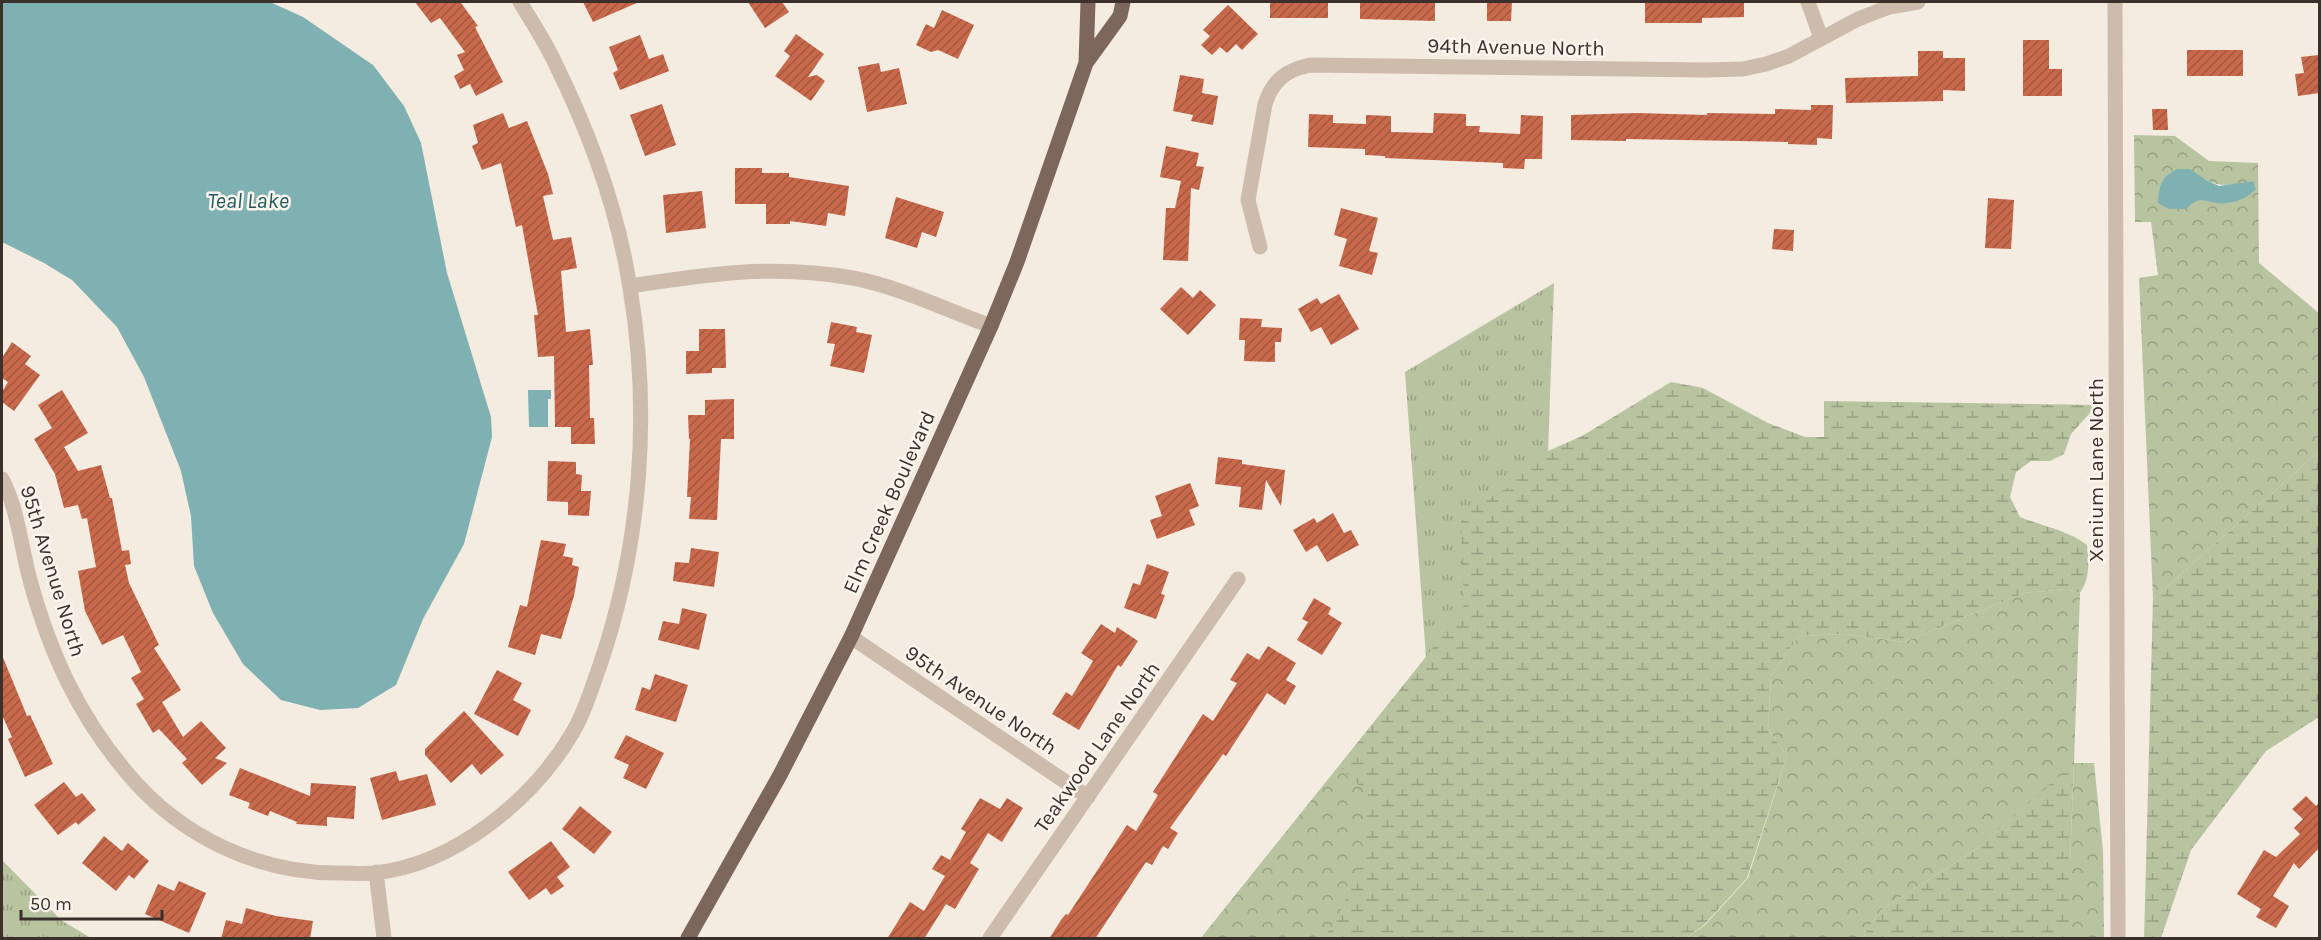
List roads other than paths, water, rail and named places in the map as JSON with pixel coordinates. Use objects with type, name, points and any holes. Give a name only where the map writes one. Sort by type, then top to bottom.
[{"type":"main road","name":"Elm Creek Boulevard","points":[[1086,63],[1088,2]]},
{"type":"main road","name":"Elm Creek Boulevard","points":[[688,939],[780,774],[850,637],[991,326],[1017,262],[1086,63],[1120,16],[1123,2]]},
{"type":"street","name":"95th Avenue North","points":[[2,479],[7,488],[15,517],[41,622],[63,677],[92,728],[128,774],[159,808],[196,835],[238,854],[283,867],[328,873],[376,873],[412,864],[446,850],[477,833],[507,812],[534,787],[557,758],[576,728],[610,634],[626,570],[636,506],[641,402],[630,286],[612,208],[588,134],[555,62],[520,2]]},
{"type":"street","points":[[1808,2],[1821,38]]},
{"type":"street","name":"94th Avenue North","points":[[1260,247],[1248,200],[1265,104],[1270,89],[1280,77],[1293,69],[1310,65],[1724,70],[1766,64],[1789,56],[1821,38],[1889,7],[1918,2]]},
{"type":"street","name":"Xenium Lane North","points":[[2115,2],[2118,939]]},
{"type":"street","points":[[630,286],[753,270],[803,271],[855,279],[906,294],[991,326]]},
{"type":"street","name":"Teakwood Lane North","points":[[990,939],[1238,579]]},
{"type":"street","name":"95th Avenue North","points":[[850,637],[1088,797]]},
{"type":"street","points":[[376,873],[384,939]]},
{"type":"water","name":"Teal Lake","points":[[2,2],[270,2],[303,17],[373,65],[404,106],[421,143],[447,273],[491,417],[492,437],[464,544],[423,619],[396,685],[358,708],[320,710],[281,700],[243,664],[213,613],[194,566],[191,516],[181,471],[144,377],[117,327],[72,280],[2,242]]},
{"type":"water","points":[[2177,169],[2190,169],[2219,186],[2253,181],[2256,189],[2248,196],[2232,202],[2200,200],[2186,209],[2169,209],[2158,203],[2159,192],[2164,179]]},
{"type":"water","points":[[528,390],[551,390],[551,399],[548,399],[548,427],[529,427]]}]
